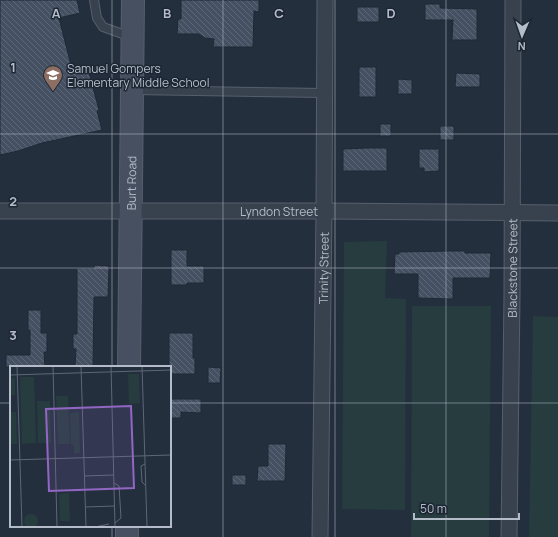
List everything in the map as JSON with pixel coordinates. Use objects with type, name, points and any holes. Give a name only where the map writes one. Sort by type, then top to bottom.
[{"type":"street","name":"Burt Road","points":[[129,366],[133,0]]},
{"type":"street","name":"Trinity Street","points":[[320,537],[325,0]]},
{"type":"street","name":"Blackstone Street","points":[[509,537],[514,0]]},
{"type":"street","name":"Lyndon Street","points":[[0,211],[558,213]]},
{"type":"lane","points":[[94,0],[97,18],[103,27],[133,38]]},
{"type":"lane","points":[[132,90],[325,93]]},
{"type":"green space","points":[[387,241],[385,298],[406,299],[405,510],[342,509],[344,242]]},
{"type":"green space","points":[[412,306],[491,306],[489,537],[411,537]]},
{"type":"green space","points":[[533,316],[558,317],[558,537],[529,537]]},
{"type":"building","name":"Samuel Gompers Elementary Middle School","points":[[0,0],[77,0],[80,13],[59,18],[73,73],[88,69],[99,110],[97,111],[102,130],[42,143],[0,155]]},
{"type":"building","points":[[181,0],[259,0],[259,12],[254,11],[253,47],[213,47],[214,39],[205,38],[199,34],[177,34],[178,19],[181,19]]},
{"type":"building","points":[[425,4],[440,4],[440,8],[477,9],[477,40],[452,40],[453,20],[425,20]]},
{"type":"building","points":[[357,7],[379,7],[379,22],[357,22]]},
{"type":"building","points":[[359,67],[376,67],[376,97],[359,97]]},
{"type":"building","points":[[456,73],[480,74],[480,87],[455,87]]},
{"type":"building","points":[[398,79],[412,80],[412,94],[398,94]]},
{"type":"building","points":[[380,124],[391,124],[391,136],[380,136]]},
{"type":"building","points":[[440,126],[454,126],[454,140],[440,140]]},
{"type":"building","points":[[387,148],[387,171],[343,171],[343,149]]},
{"type":"building","points":[[419,149],[439,149],[439,171],[424,172],[424,168],[419,168]]},
{"type":"building","points":[[171,250],[187,250],[187,266],[204,266],[204,283],[171,285]]},
{"type":"building","points":[[465,251],[465,253],[491,253],[490,278],[453,278],[453,299],[418,298],[418,274],[394,274],[395,254],[399,254],[399,252]]},
{"type":"building","points":[[94,265],[109,266],[108,297],[94,297],[93,366],[75,366],[76,349],[73,349],[73,334],[77,334],[77,268],[94,268]]},
{"type":"building","points":[[28,310],[41,310],[41,333],[47,333],[47,352],[44,352],[45,366],[6,367],[6,355],[30,355],[30,330],[28,330]]},
{"type":"building","points":[[169,333],[193,333],[193,358],[195,358],[195,374],[171,374],[171,366],[169,366]]},
{"type":"building","points":[[208,367],[221,368],[220,383],[208,383]]},
{"type":"building","points":[[171,399],[201,399],[201,413],[181,412],[181,418],[171,418]]},
{"type":"building","points":[[268,444],[286,444],[285,481],[257,481],[258,466],[268,466]]},
{"type":"building","points":[[232,475],[246,475],[246,485],[232,485]]},
{"type":"place","name":"Samuel Gompers Elementary Middle School","points":[[53,92]]}]
